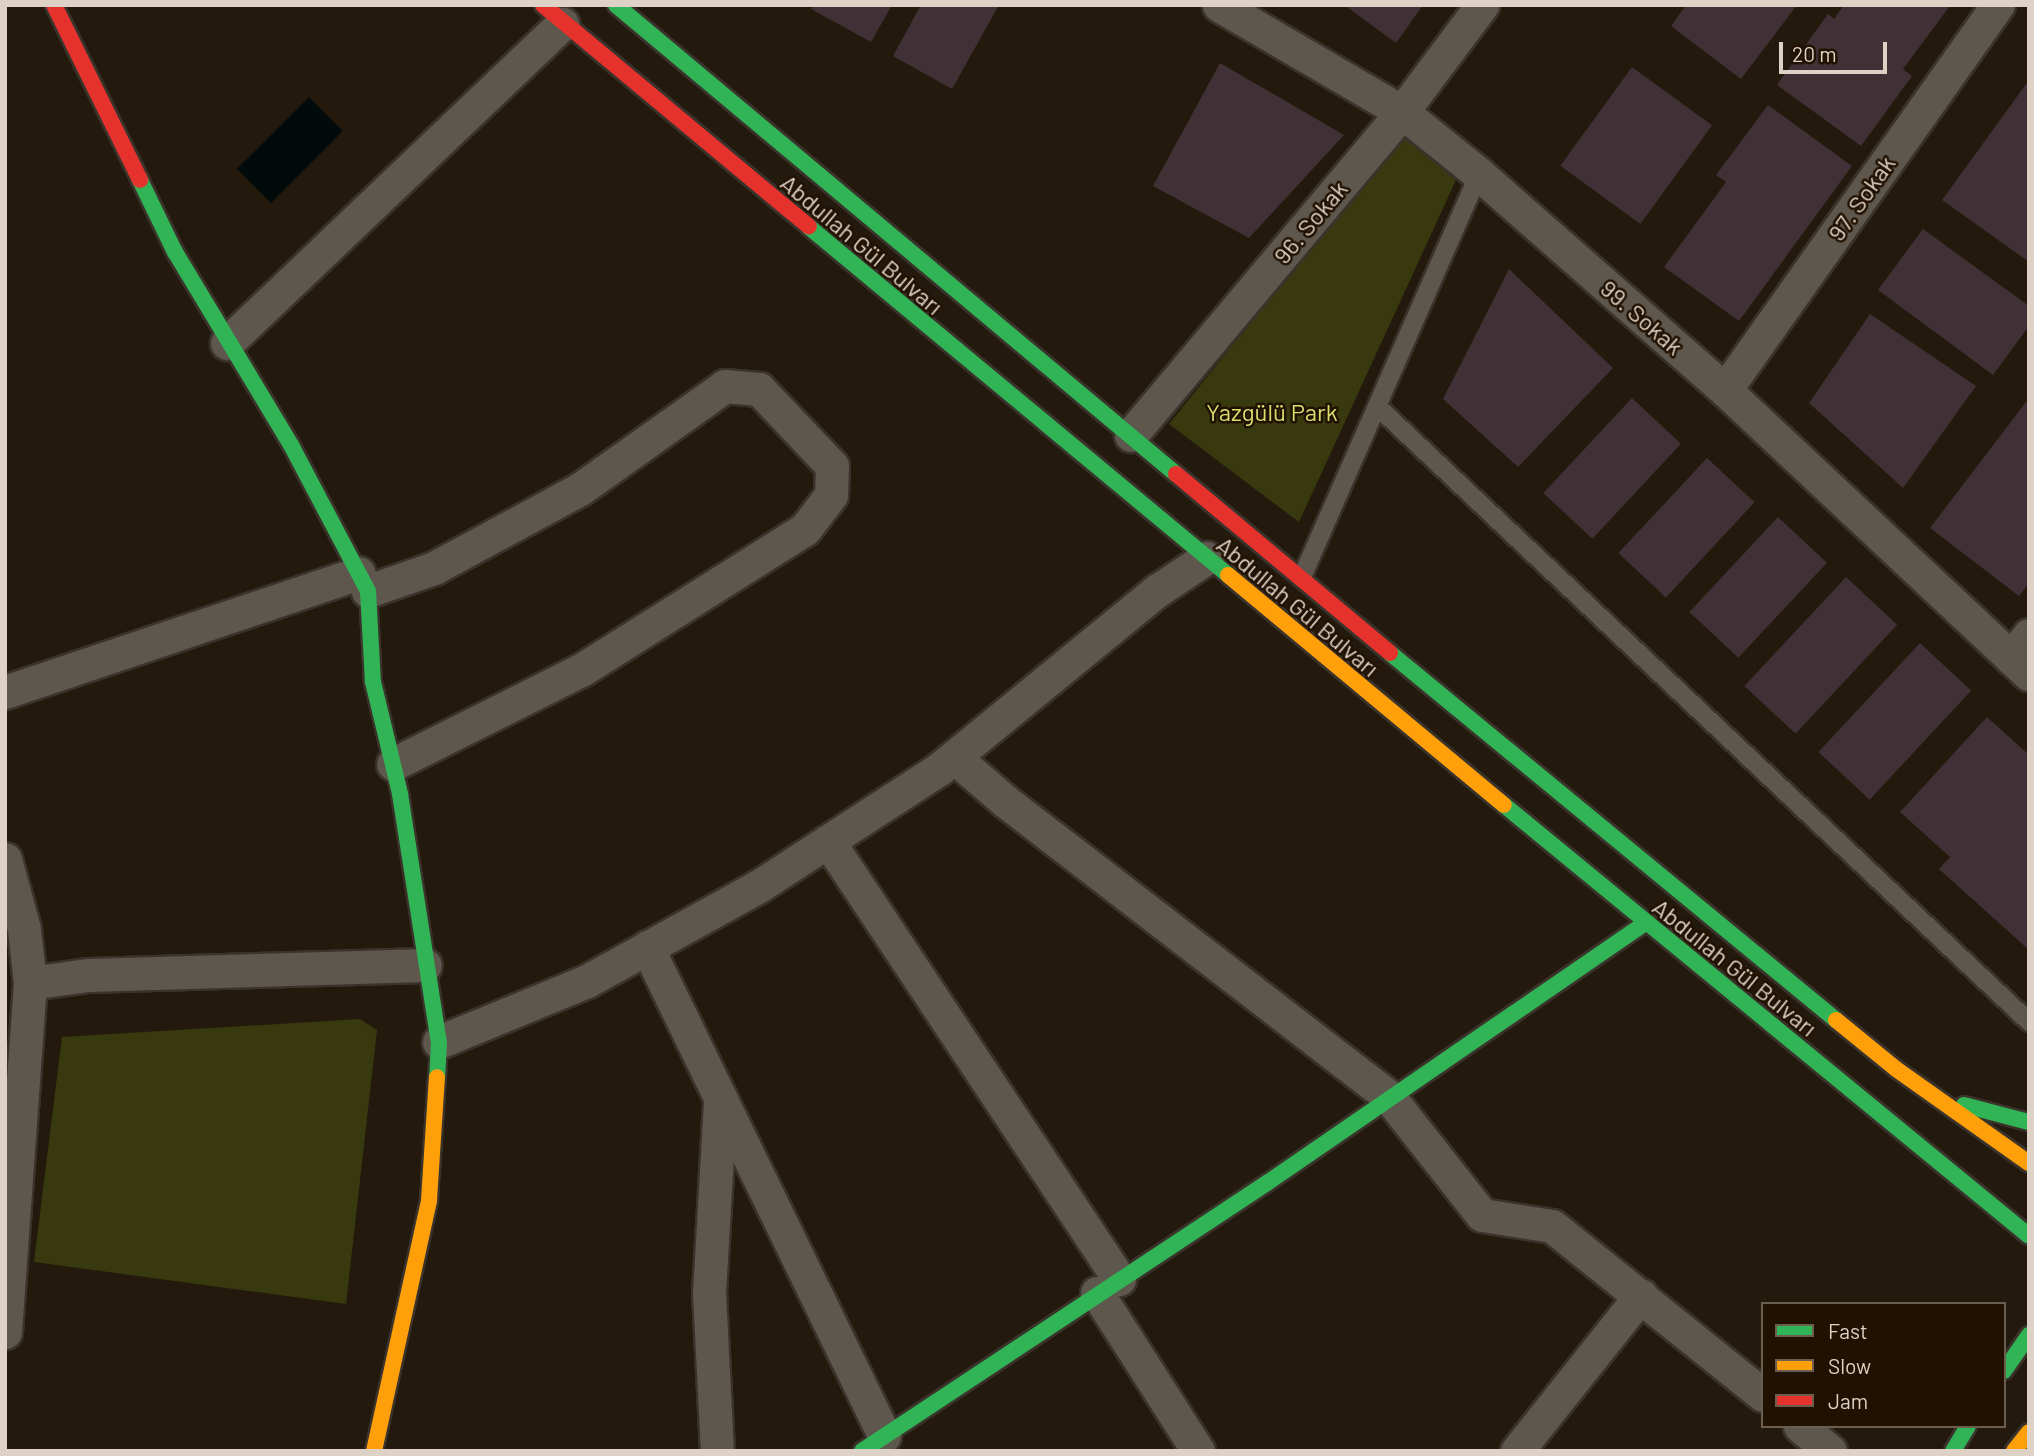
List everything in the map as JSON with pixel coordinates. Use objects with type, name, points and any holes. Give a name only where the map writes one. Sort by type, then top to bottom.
[{"type":"main road","points":[[54,5],[175,252],[227,343],[291,445],[363,582],[373,682],[393,764],[439,1042],[429,1200],[374,1451]]},
{"type":"main road","name":"Abdullah Gül Bulvarı","points":[[616,5],[1896,1069],[2029,1163]]},
{"type":"main road","name":"Abdullah Gül Bulvarı","points":[[552,15],[1645,923],[2029,1236]]},
{"type":"main road","points":[[873,1443],[1645,923]]},
{"type":"main road","points":[[1896,1069],[1972,1109],[2029,1122]]},
{"type":"main road","points":[[2006,1368],[2029,1335]]},
{"type":"main road","points":[[1953,1451],[1967,1428]]},
{"type":"main road","points":[[2014,1451],[2029,1432]]},
{"type":"street","name":"99. Sokak","points":[[1219,5],[1402,112],[1479,174],[2023,656]]},
{"type":"street","name":"96. Sokak","points":[[1131,435],[1402,112],[1482,5]]},
{"type":"street","name":"97. Sokak","points":[[1725,390],[1998,5]]},
{"type":"street","points":[[227,343],[552,15]]},
{"type":"street","points":[[5,692],[363,582],[434,568],[580,489],[725,386],[760,389],[832,466],[831,495],[804,529],[581,670],[393,764]]},
{"type":"street","points":[[439,1042],[587,981],[759,886],[954,757],[1158,590],[1206,558]]},
{"type":"street","points":[[954,757],[1005,801],[1389,1097],[1482,1215],[1552,1226],[1761,1393]]},
{"type":"street","points":[[828,841],[1108,1286],[1198,1451]]},
{"type":"street","points":[[5,859],[24,929],[30,983],[5,1332]]},
{"type":"street","points":[[648,947],[873,1443]]},
{"type":"street","points":[[30,983],[88,975],[425,965]]},
{"type":"street","points":[[716,1451],[709,1293],[720,1101]]},
{"type":"street","points":[[1517,1451],[1641,1295]]},
{"type":"street","points":[[1802,1428],[1830,1451]]},
{"type":"lane","points":[[1302,577],[1479,174]]},
{"type":"lane","points":[[1378,407],[2029,1022]]},
{"type":"green space","name":"Yazgülü Park","points":[[1402,135],[1456,180],[1299,522],[1169,424]]},
{"type":"green space","points":[[360,1019],[377,1030],[346,1304],[34,1262],[62,1037]]},
{"type":"shaded area","points":[[309,97],[343,131],[271,203],[237,169]]},
{"type":"building","points":[[814,5],[892,5],[871,42],[811,9]]},
{"type":"building","points":[[921,5],[999,5],[952,89],[893,56]]},
{"type":"building","points":[[1344,5],[1423,5],[1396,43]]},
{"type":"building","points":[[1686,5],[1797,5],[1741,79],[1671,26]]},
{"type":"building","points":[[1844,5],[1949,7],[1903,69],[1912,76],[1861,146],[1777,85],[1828,14],[1834,19]]},
{"type":"building","points":[[1220,63],[1344,135],[1249,238],[1153,186]]},
{"type":"building","points":[[1632,67],[1712,125],[1640,224],[1560,166]]},
{"type":"building","points":[[2029,80],[2029,262],[1942,200]]},
{"type":"building","points":[[1768,105],[1852,166],[1739,321],[1664,267],[1726,182],[1716,175]]},
{"type":"building","points":[[1923,229],[2029,306],[2029,326],[1993,375],[1878,290]]},
{"type":"building","points":[[1509,269],[1613,368],[1518,467],[1443,399]]},
{"type":"building","points":[[1870,314],[1976,386],[1903,488],[1809,403]]},
{"type":"building","points":[[1632,398],[1681,444],[1592,539],[1543,493]]},
{"type":"building","points":[[2029,398],[2029,583],[2019,596],[1930,528]]},
{"type":"building","points":[[1707,458],[1755,502],[1666,597],[1618,553]]},
{"type":"building","points":[[1778,517],[1827,563],[1738,658],[1689,612]]},
{"type":"building","points":[[1846,577],[1897,625],[1796,734],[1744,686]]},
{"type":"building","points":[[1920,643],[1971,691],[1870,800],[1818,752]]},
{"type":"building","points":[[1987,717],[2029,755],[2029,950],[1939,869],[1950,857],[1900,812]]},
{"type":"traffic: fast","points":[[616,5],[1176,474]]},
{"type":"traffic: fast","points":[[140,180],[175,252],[291,445],[368,591],[373,682],[400,794],[439,1042],[437,1077]]},
{"type":"traffic: fast","points":[[809,227],[1228,575]]},
{"type":"traffic: fast","points":[[1390,653],[1836,1020]]},
{"type":"traffic: fast","points":[[1504,805],[2029,1236]]},
{"type":"traffic: fast","points":[[862,1451],[1267,1183],[1645,923]]},
{"type":"traffic: fast","points":[[1964,1105],[2029,1122]]},
{"type":"traffic: fast","points":[[2006,1368],[2029,1335]]},
{"type":"traffic: fast","points":[[1953,1451],[1967,1428]]},
{"type":"traffic: slow","points":[[1228,575],[1504,805]]},
{"type":"traffic: slow","points":[[1836,1020],[1896,1069],[2029,1163]]},
{"type":"traffic: slow","points":[[374,1451],[429,1200],[437,1077]]},
{"type":"traffic: slow","points":[[2014,1451],[2029,1432]]},
{"type":"traffic: jam","points":[[54,5],[140,180]]},
{"type":"traffic: jam","points":[[543,5],[809,227]]},
{"type":"traffic: jam","points":[[1176,474],[1390,653]]}]
